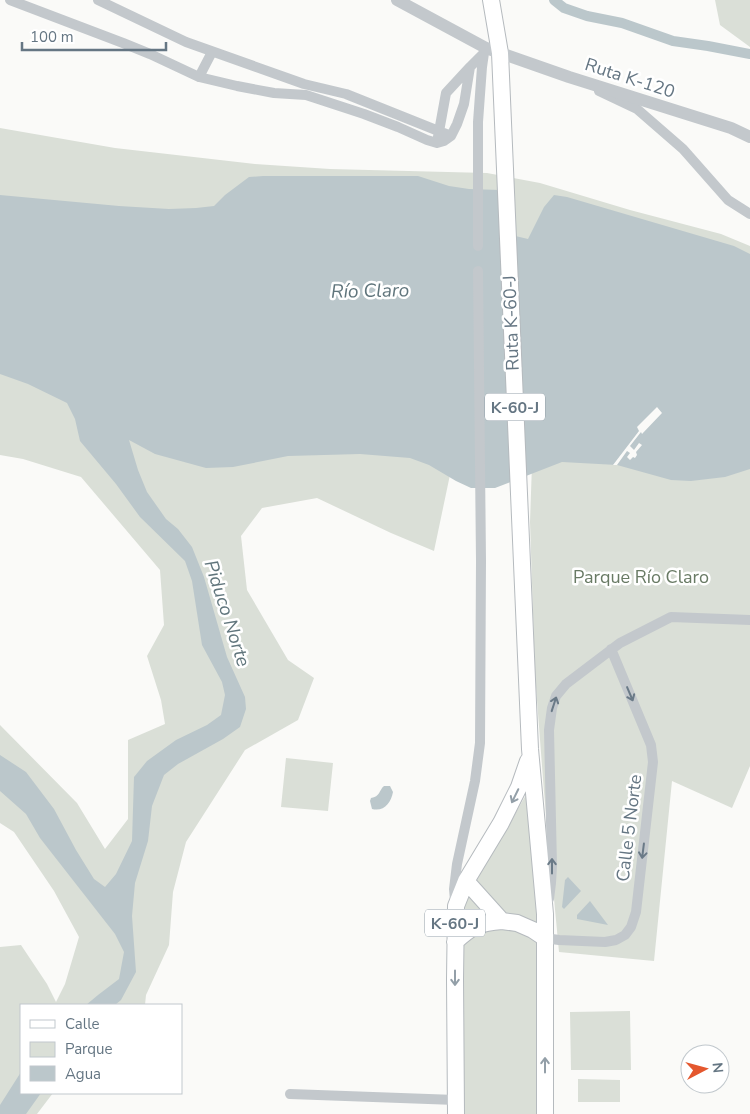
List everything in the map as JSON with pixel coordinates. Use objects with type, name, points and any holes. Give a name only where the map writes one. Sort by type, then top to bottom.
[{"type":"main road","name":"Ruta K-60-J","points":[[491,0],[490,52],[501,77],[529,743]]},
{"type":"main road","name":"K-60-J","points":[[456,1107],[456,906],[466,881],[502,823],[519,787],[528,762],[529,743]]},
{"type":"main road","name":"K-60-J","points":[[529,743],[545,914],[545,1114]]},
{"type":"main road","points":[[466,881],[502,921]]},
{"type":"main road","points":[[455,942],[473,927],[502,921],[533,930],[545,938]]},
{"type":"street","points":[[10,0],[141,50],[199,77],[274,93],[306,95],[364,114],[437,143],[451,136],[457,124],[464,104],[470,67]]},
{"type":"street","points":[[98,0],[186,42],[304,84],[346,94],[451,136]]},
{"type":"street","name":"Ruta K-120","points":[[398,0],[490,52],[731,128],[750,136]]},
{"type":"street","points":[[199,77],[212,52]]},
{"type":"street","points":[[437,143],[446,93],[470,67],[490,52]]},
{"type":"street","points":[[478,246],[478,122],[482,74],[490,52]]},
{"type":"street","points":[[569,77],[637,109],[683,149],[728,200],[750,214]]},
{"type":"street","points":[[456,906],[454,889],[475,781],[480,743],[481,561],[478,271]]},
{"type":"street","points":[[545,914],[550,899],[552,882],[549,730],[556,696],[566,684],[611,649],[671,617],[750,620]]},
{"type":"street","name":"Calle 5 Norte","points":[[545,938],[605,942],[616,940],[626,935],[636,912],[653,762],[651,745],[611,649]]},
{"type":"street","points":[[458,864],[466,881]]},
{"type":"street","points":[[290,1094],[456,1107]]},
{"type":"green space","points":[[715,0],[750,0],[750,47],[720,25]]},
{"type":"green space","name":"Parque Río Claro","points":[[0,128],[115,148],[255,164],[330,169],[487,173],[540,183],[630,210],[721,234],[750,246],[750,766],[732,808],[672,781],[654,961],[559,952],[535,674],[530,522],[532,464],[451,470],[434,551],[317,498],[262,508],[241,536],[247,590],[288,660],[314,678],[298,720],[245,750],[186,842],[173,892],[169,945],[146,995],[145,1004],[20,1004],[20,1094],[52,1094],[37,1114],[0,1114],[0,947],[21,945],[47,984],[56,1002],[65,984],[79,937],[54,891],[14,832],[0,823],[0,725],[77,803],[105,849],[128,819],[128,740],[165,724],[161,700],[147,656],[164,625],[160,570],[81,477],[23,459],[0,455]]},
{"type":"green space","points":[[286,758],[333,763],[328,811],[281,807]]},
{"type":"green space","points":[[527,793],[539,915],[541,1114],[461,1114],[459,930],[464,897]]},
{"type":"green space","points":[[630,1011],[631,1070],[571,1070],[570,1012]]},
{"type":"green space","points":[[578,1079],[620,1080],[620,1102],[578,1102]]},
{"type":"water","name":"Río Claro","points":[[418,176],[449,186],[500,190],[507,234],[528,239],[544,207],[554,195],[567,197],[734,246],[750,254],[750,469],[725,477],[691,481],[671,480],[617,465],[562,462],[495,488],[471,488],[429,465],[410,458],[360,454],[288,456],[233,467],[206,468],[155,454],[129,440],[147,492],[166,519],[178,529],[192,547],[204,577],[227,657],[245,697],[246,709],[240,727],[223,739],[178,764],[164,775],[152,806],[148,841],[135,883],[132,916],[136,972],[121,1000],[116,1004],[87,1004],[119,979],[124,952],[115,934],[40,838],[26,814],[0,791],[0,755],[26,772],[54,809],[94,879],[105,887],[116,874],[132,841],[134,777],[147,761],[176,740],[207,725],[221,715],[225,695],[222,682],[202,645],[192,581],[185,561],[140,517],[116,484],[80,441],[75,419],[67,403],[28,384],[0,374],[0,195],[119,206],[169,209],[196,208],[214,206],[249,177]]},
{"type":"water","points":[[384,786],[390,786],[393,792],[391,800],[383,808],[372,809],[371,798],[378,795]]},
{"type":"water","points":[[568,877],[581,891],[564,909],[562,907],[565,880]]},
{"type":"water","points":[[590,901],[608,925],[577,919],[577,915]]},
{"type":"water","points":[[20,1074],[20,1094],[40,1094],[26,1114],[0,1114],[0,1105]]},
{"type":"pier","points":[[657,407],[662,413],[642,434],[641,432],[630,446],[634,450],[639,443],[642,445],[636,452],[635,458],[633,457],[630,460],[627,457],[630,453],[627,451],[617,465],[613,465],[639,431],[637,427]]},
{"type":"waterway","points":[[554,0],[564,8],[587,16],[622,23],[673,41],[750,54]]},
{"type":"water label","name":"Piduco Norte","points":[[228,613]]}]
